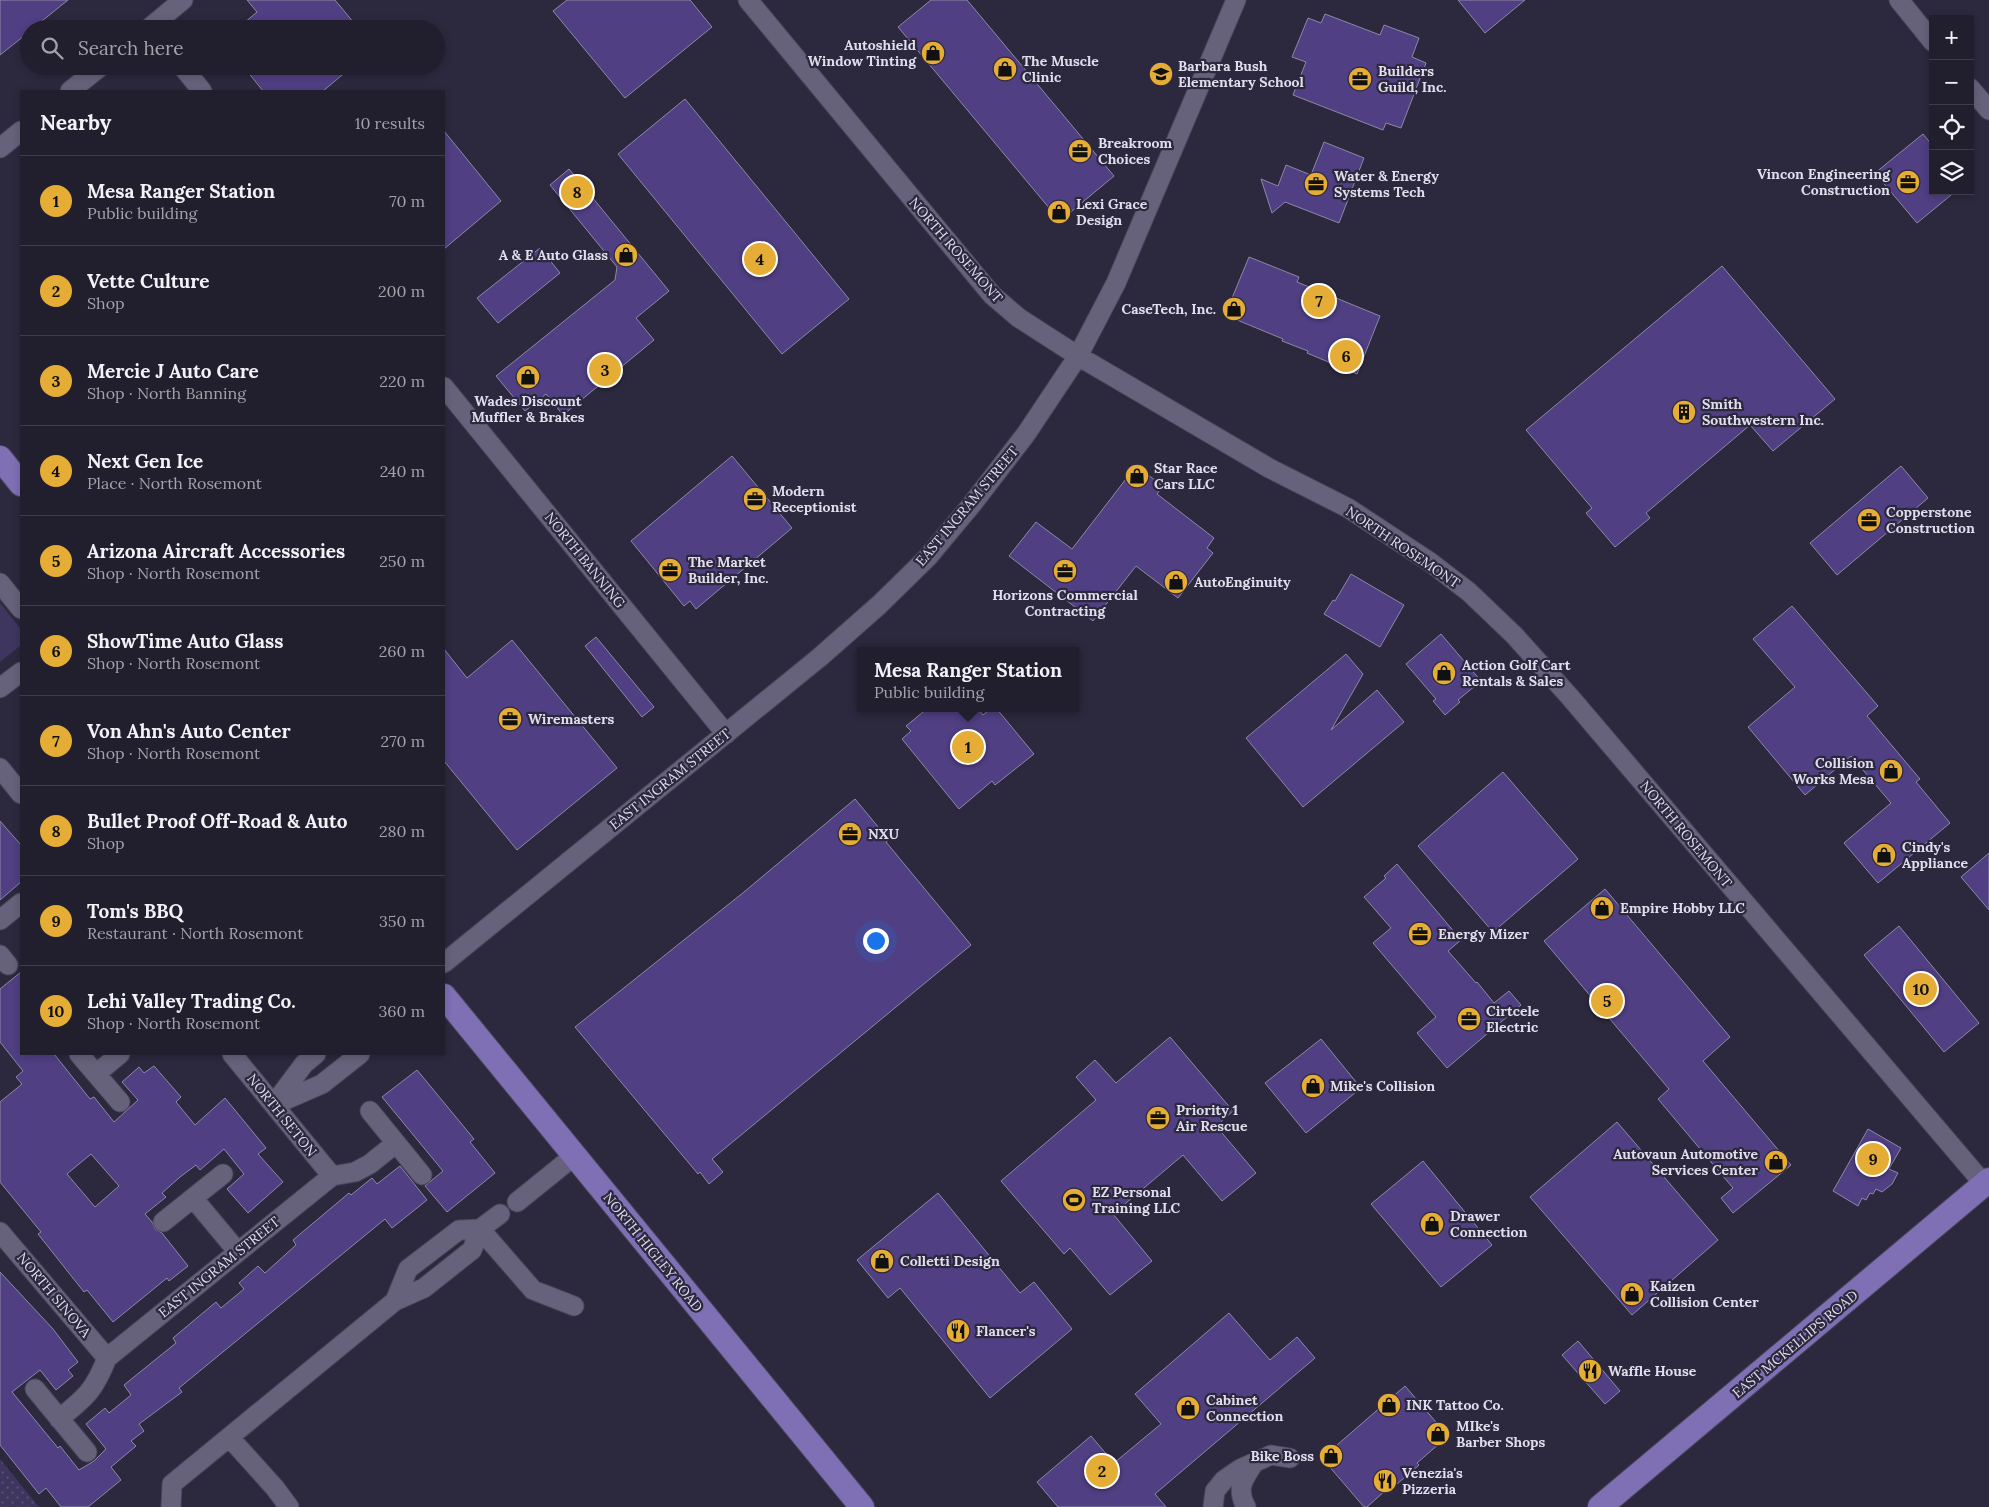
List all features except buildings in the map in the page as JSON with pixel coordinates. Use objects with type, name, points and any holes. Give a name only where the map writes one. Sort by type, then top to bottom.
[{"type":"main road","points":[[0,458],[20,483]]},
{"type":"main road","name":"NORTH HIGLEY ROAD","points":[[445,997],[862,1507]]},
{"type":"main road","name":"EAST MCKELLIPS ROAD","points":[[1600,1507],[1987,1182]]},
{"type":"street","points":[[159,20],[183,0]]},
{"type":"street","name":"NORTH ROSEMONT","points":[[748,0],[992,296],[1018,318],[1078,356],[1269,468],[1348,508],[1430,562],[1469,592],[1514,635],[1570,698],[1987,1182]]},
{"type":"street","name":"EAST INGRAM STREET","points":[[445,962],[726,734],[879,605],[928,556],[973,503],[1026,434],[1078,356],[1116,283],[1236,0]]},
{"type":"street","points":[[1899,0],[1929,37]]},
{"type":"street","points":[[71,90],[90,75]]},
{"type":"street","points":[[189,75],[201,90]]},
{"type":"street","points":[[1974,93],[1989,110]]},
{"type":"street","points":[[0,148],[20,132]]},
{"type":"street","name":"NORTH BANNING","points":[[445,388],[726,734]]},
{"type":"street","points":[[0,583],[20,608]]},
{"type":"street","points":[[0,688],[20,673]]},
{"type":"street","points":[[0,768],[20,793]]},
{"type":"street","points":[[0,920],[20,904]]},
{"type":"street","points":[[80,1055],[120,1102]]},
{"type":"street","points":[[96,1074],[119,1055]]},
{"type":"street","name":"NORTH SETON","points":[[233,1055],[332,1176]]},
{"type":"street","points":[[274,1105],[304,1064],[315,1055]]},
{"type":"street","points":[[274,1105],[322,1084],[338,1060],[356,1055]]},
{"type":"street","points":[[370,1111],[422,1175]]},
{"type":"street","points":[[332,1176],[355,1172],[370,1164],[396,1143]]},
{"type":"street","points":[[517,1202],[574,1156]]},
{"type":"street","points":[[163,1222],[223,1174]]},
{"type":"street","name":"EAST INGRAM STREET","points":[[107,1358],[332,1176]]},
{"type":"street","points":[[193,1198],[238,1252]]},
{"type":"street","points":[[171,1507],[172,1484],[395,1301],[424,1288],[472,1250],[480,1229],[500,1214]]},
{"type":"street","points":[[395,1301],[408,1268],[459,1230],[480,1229]]},
{"type":"street","points":[[480,1229],[533,1290],[574,1306]]},
{"type":"street","name":"NORTH SINOVA","points":[[2,1237],[107,1358]]},
{"type":"street","points":[[424,1256],[441,1275]]},
{"type":"street","points":[[59,1418],[85,1398],[97,1382],[107,1358]]},
{"type":"street","points":[[35,1389],[87,1452]]},
{"type":"street","points":[[229,1437],[275,1488],[289,1507]]},
{"type":"street","points":[[1213,1507],[1215,1491],[1224,1480],[1240,1469],[1271,1455],[1290,1458]]},
{"type":"street","points":[[1246,1507],[1241,1496],[1242,1483],[1254,1463]]},
{"type":"shaded area","points":[[0,603],[20,628],[20,646],[0,662]]},
{"type":"shaded area","points":[[0,1459],[39,1507],[0,1507]]},
{"type":"place","name":"Autoshield Window Tinting","points":[[933,53]]},
{"type":"place","name":"The Muscle Clinic","points":[[1005,69]]},
{"type":"place","name":"Barbara Bush Elementary School","points":[[1161,74]]},
{"type":"place","name":"Builders Guild, Inc.","points":[[1360,79]]},
{"type":"place","name":"Breakroom Choices","points":[[1080,151]]},
{"type":"place","name":"Vincon Engineering Construction","points":[[1908,182]]},
{"type":"place","name":"Water & Energy Systems Tech","points":[[1316,184]]},
{"type":"place","name":"Bullet Proof Off-Road & Auto","points":[[577,192]]},
{"type":"place","name":"Lexi Grace Design","points":[[1059,212]]},
{"type":"place","name":"A & E Auto Glass","points":[[626,255]]},
{"type":"place","name":"Next Gen Ice","points":[[760,259]]},
{"type":"place","name":"Von Ahn's Auto Center","points":[[1319,301]]},
{"type":"place","name":"CaseTech, Inc.","points":[[1234,309]]},
{"type":"place","name":"ShowTime Auto Glass","points":[[1346,356]]},
{"type":"place","name":"Mercie J Auto Care","points":[[605,370]]},
{"type":"place","name":"Wades Discount Muffler & Brakes","points":[[528,377]]},
{"type":"place","name":"Smith Southwestern Inc.","points":[[1684,412]]},
{"type":"place","name":"Star Race Cars LLC","points":[[1137,476]]},
{"type":"place","name":"Modern Receptionist","points":[[755,499]]},
{"type":"place","name":"Copperstone Construction","points":[[1869,520]]},
{"type":"place","name":"The Market Builder, Inc.","points":[[670,570]]},
{"type":"place","name":"Horizons Commercial Contracting","points":[[1065,571]]},
{"type":"place","name":"AutoEnginuity","points":[[1176,582]]},
{"type":"place","name":"Action Golf Cart Rentals & Sales","points":[[1444,673]]},
{"type":"place","name":"Wiremasters","points":[[510,719]]},
{"type":"place","name":"Mesa Ranger Station","points":[[968,747]]},
{"type":"place","name":"Collision Works Mesa","points":[[1891,771]]},
{"type":"place","name":"NXU","points":[[850,834]]},
{"type":"place","name":"Cindy's Appliance","points":[[1884,855]]},
{"type":"place","name":"Empire Hobby LLC","points":[[1602,908]]},
{"type":"place","name":"Energy Mizer","points":[[1420,934]]},
{"type":"place","name":"Lehi Valley Trading Co.","points":[[1921,989]]},
{"type":"place","name":"Arizona Aircraft Accessories","points":[[1607,1001]]},
{"type":"place","name":"Cirtcele Electric","points":[[1469,1019]]},
{"type":"place","name":"Mike's Collision","points":[[1313,1086]]},
{"type":"place","name":"Priority 1 Air Rescue","points":[[1158,1118]]},
{"type":"place","name":"Tom's BBQ","points":[[1873,1159]]},
{"type":"place","name":"Autovaun Automotive Services Center","points":[[1776,1162]]},
{"type":"place","name":"EZ Personal Training LLC","points":[[1074,1200]]},
{"type":"place","name":"Drawer Connection","points":[[1432,1224]]},
{"type":"place","name":"Colletti Design","points":[[882,1261]]},
{"type":"place","name":"Kaizen Collision Center","points":[[1632,1294]]},
{"type":"place","name":"Flancer's","points":[[958,1331]]},
{"type":"place","name":"Waffle House","points":[[1590,1371]]},
{"type":"place","name":"INK Tattoo Co.","points":[[1389,1405]]},
{"type":"place","name":"Cabinet Connection","points":[[1188,1408]]},
{"type":"place","name":"MIke's Barber Shops","points":[[1438,1434]]},
{"type":"place","name":"Bike Boss","points":[[1331,1456]]},
{"type":"place","name":"Vette Culture","points":[[1102,1471]]},
{"type":"place","name":"Venezia's Pizzeria","points":[[1385,1481]]}]
